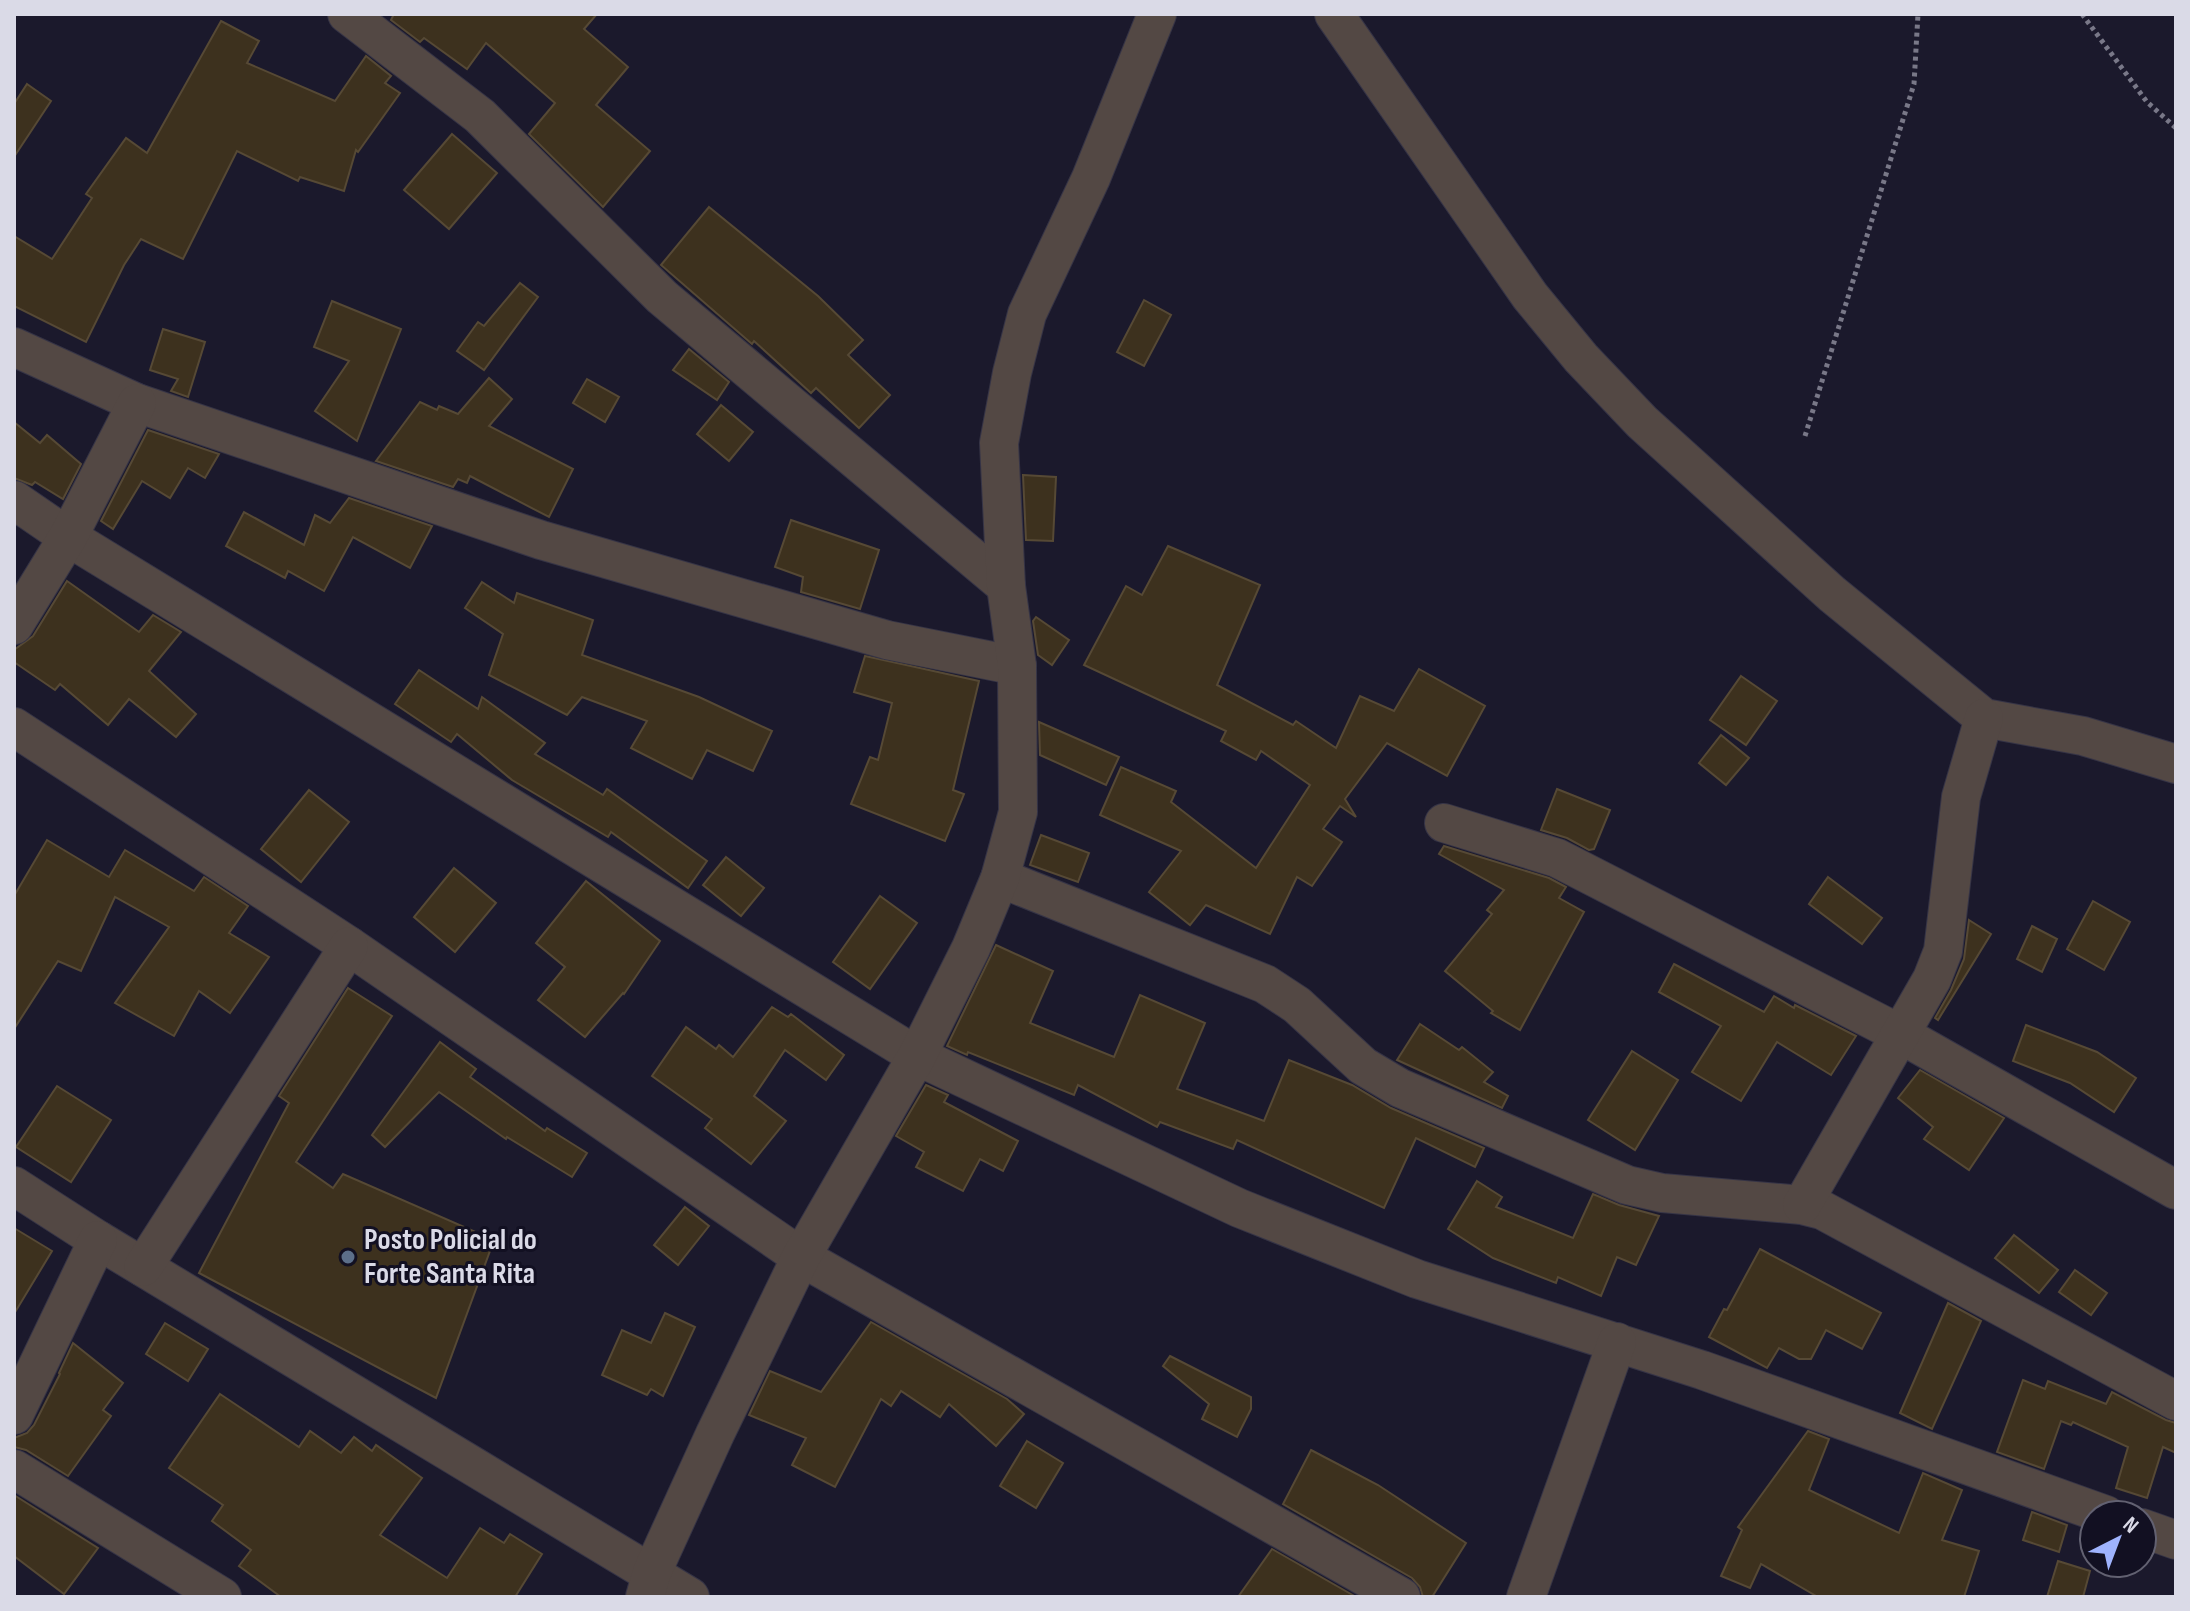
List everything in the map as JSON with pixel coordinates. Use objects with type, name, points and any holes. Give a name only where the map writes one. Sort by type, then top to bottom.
[{"type":"street","points":[[347,14],[480,116],[662,297],[1006,586]]},
{"type":"street","points":[[649,1584],[715,1434],[801,1257],[917,1056],[971,948],[1000,878],[1018,812],[1017,666],[1006,586],[999,443],[1027,314],[1091,178],[1157,14]]},
{"type":"street","points":[[1334,14],[1530,296],[1581,358],[1642,422],[1832,594],[1984,718],[2083,736],[2176,764]]},
{"type":"street","points":[[14,347],[137,403],[541,540],[887,640],[1017,666]]},
{"type":"street","points":[[14,625],[68,537],[137,403]]},
{"type":"street","points":[[14,500],[68,537],[917,1056],[1239,1208],[1417,1279],[1702,1370],[2078,1505]]},
{"type":"street","points":[[1802,1205],[1932,979],[1943,951],[1961,797],[1984,718]]},
{"type":"street","points":[[14,727],[349,946],[801,1257],[1401,1597]]},
{"type":"street","points":[[1444,823],[1557,858],[1900,1034],[2176,1190]]},
{"type":"street","points":[[1000,878],[1265,984],[1297,1005],[1363,1066],[1400,1088],[1627,1185],[1662,1193],[1802,1205],[1822,1210],[2176,1401]]},
{"type":"street","points":[[143,1267],[349,946]]},
{"type":"street","points":[[14,1186],[482,1473],[649,1584],[690,1597]]},
{"type":"street","points":[[14,1415],[98,1240]]},
{"type":"street","points":[[1526,1597],[1617,1342]]},
{"type":"street","points":[[14,1469],[222,1597]]},
{"type":"path","points":[[1805,436],[1914,84],[1918,14]]},
{"type":"path","points":[[2082,14],[2147,102],[2176,128]]},
{"type":"building","points":[[391,14],[597,14],[584,29],[628,67],[596,105],[650,151],[603,207],[529,134],[555,103],[486,43],[467,69],[424,38],[420,42],[391,20]]},
{"type":"building","points":[[221,21],[259,41],[247,63],[335,101],[366,56],[391,76],[385,83],[400,93],[358,152],[356,150],[344,191],[300,177],[298,181],[237,151],[183,259],[141,239],[124,265],[86,342],[14,306],[14,236],[52,259],[92,198],[86,194],[126,138],[147,153]]},
{"type":"building","points":[[27,84],[51,101],[14,157],[14,104]]},
{"type":"building","points":[[452,134],[497,173],[449,229],[404,190]]},
{"type":"building","points":[[709,207],[818,296],[863,340],[848,355],[890,395],[859,428],[816,388],[811,393],[754,341],[752,344],[661,265]]},
{"type":"building","points":[[520,283],[538,297],[484,370],[457,351],[478,322],[484,326]]},
{"type":"building","points":[[1144,300],[1171,315],[1144,366],[1117,352]]},
{"type":"building","points":[[332,301],[401,329],[357,441],[315,411],[349,361],[314,347]]},
{"type":"building","points":[[163,329],[205,342],[188,397],[171,391],[178,379],[150,370]]},
{"type":"building","points":[[689,349],[729,382],[717,400],[673,370]]},
{"type":"building","points":[[489,378],[512,399],[489,426],[573,469],[549,517],[470,476],[467,483],[458,479],[453,487],[376,461],[420,402],[437,410],[439,406],[458,414]]},
{"type":"building","points":[[587,379],[619,397],[605,422],[573,403]]},
{"type":"building","points":[[721,405],[753,432],[729,461],[697,434]]},
{"type":"building","points":[[14,422],[40,443],[47,435],[81,464],[63,499],[35,482],[32,485],[14,478]]},
{"type":"building","points":[[148,430],[219,454],[205,478],[188,468],[170,498],[142,481],[113,529],[101,521]]},
{"type":"building","points":[[1023,475],[1056,477],[1053,541],[1026,540]]},
{"type":"building","points":[[349,498],[432,526],[410,568],[353,537],[324,591],[288,571],[285,578],[226,546],[244,512],[304,545],[315,515],[330,523]]},
{"type":"building","points":[[791,520],[879,550],[860,609],[801,592],[803,577],[775,567]]},
{"type":"building","points":[[1168,546],[1260,585],[1217,685],[1293,725],[1296,721],[1336,748],[1360,696],[1394,711],[1419,669],[1485,706],[1447,776],[1387,743],[1345,799],[1356,817],[1340,806],[1323,829],[1342,842],[1312,886],[1297,877],[1270,934],[1206,905],[1190,925],[1149,892],[1181,851],[1100,815],[1121,767],[1176,791],[1171,802],[1256,868],[1310,785],[1261,751],[1256,760],[1221,741],[1226,731],[1084,665],[1126,586],[1142,595]]},
{"type":"building","points":[[67,581],[139,632],[153,615],[181,632],[149,671],[196,714],[176,737],[129,699],[108,725],[60,684],[55,690],[14,662],[14,650],[33,636]]},
{"type":"building","points":[[482,582],[514,603],[517,593],[593,620],[582,655],[699,697],[772,731],[753,771],[707,750],[692,779],[631,748],[647,721],[582,697],[567,715],[489,675],[503,634],[465,608]]},
{"type":"building","points":[[1036,617],[1069,640],[1052,665],[1038,655],[1033,621]]},
{"type":"building","points":[[865,656],[979,681],[953,790],[964,794],[945,841],[851,804],[870,757],[878,760],[892,703],[854,692]]},
{"type":"building","points":[[419,670],[478,709],[482,697],[545,743],[535,754],[603,795],[607,789],[707,861],[688,888],[611,832],[608,837],[512,780],[457,734],[451,742],[395,704]]},
{"type":"building","points":[[1741,676],[1777,701],[1746,745],[1710,720]]},
{"type":"building","points":[[1039,722],[1119,757],[1106,785],[1040,755]]},
{"type":"building","points":[[1721,735],[1749,758],[1726,785],[1699,763]]},
{"type":"building","points":[[1557,789],[1610,810],[1594,849],[1589,850],[1567,838],[1541,830]]},
{"type":"building","points":[[309,790],[349,822],[301,882],[261,849]]},
{"type":"building","points":[[1041,835],[1089,853],[1078,882],[1030,865]]},
{"type":"building","points":[[47,840],[109,877],[125,850],[194,891],[204,877],[248,906],[229,933],[269,957],[230,1013],[199,991],[174,1036],[115,1003],[169,927],[115,897],[81,971],[58,961],[14,1029],[14,896]]},
{"type":"building","points":[[1444,846],[1549,878],[1566,887],[1559,898],[1584,912],[1520,1030],[1491,1013],[1493,1011],[1445,971],[1492,914],[1487,910],[1504,890],[1439,854]]},
{"type":"building","points":[[726,857],[764,888],[741,916],[703,885]]},
{"type":"building","points":[[454,868],[496,903],[455,952],[414,917]]},
{"type":"building","points":[[1828,877],[1882,918],[1862,944],[1809,904]]},
{"type":"building","points":[[586,881],[660,941],[624,994],[585,1037],[538,1000],[565,967],[536,943]]},
{"type":"building","points":[[880,896],[917,923],[870,989],[833,962]]},
{"type":"building","points":[[2093,901],[2130,922],[2104,970],[2067,949]]},
{"type":"building","points":[[1969,920],[1991,934],[1938,1020],[1935,1018],[1964,959]]},
{"type":"building","points":[[2032,926],[2057,939],[2042,972],[2017,959]]},
{"type":"building","points":[[996,945],[1053,971],[1030,1023],[1114,1057],[1140,995],[1205,1023],[1177,1089],[1264,1121],[1289,1060],[1352,1085],[1391,1108],[1484,1148],[1475,1167],[1416,1138],[1384,1208],[1237,1140],[1233,1149],[1160,1122],[1157,1127],[1078,1085],[1074,1095],[968,1052],[967,1055],[947,1046]]},
{"type":"building","points":[[1674,964],[1764,1012],[1774,996],[1856,1036],[1831,1075],[1777,1042],[1741,1101],[1692,1072],[1721,1026],[1659,992]]},
{"type":"building","name":"Posto Policial do Forte Santa Rita","points":[[348,988],[392,1016],[296,1162],[333,1188],[343,1174],[494,1240],[436,1398],[199,1273],[289,1103],[279,1096]]},
{"type":"building","points":[[772,1007],[788,1017],[791,1014],[844,1055],[826,1080],[785,1050],[754,1096],[786,1121],[751,1164],[705,1128],[712,1119],[652,1076],[686,1027],[716,1049],[719,1045],[733,1057]]},
{"type":"building","points":[[1420,1024],[1459,1050],[1462,1047],[1493,1072],[1484,1082],[1508,1096],[1502,1108],[1397,1060]]},
{"type":"building","points":[[2026,1025],[2097,1052],[2136,1078],[2114,1112],[2070,1083],[2013,1061]]},
{"type":"building","points":[[440,1042],[476,1069],[470,1077],[545,1131],[547,1128],[587,1153],[572,1177],[506,1139],[439,1092],[385,1147],[372,1135]]},
{"type":"building","points":[[1632,1051],[1678,1080],[1635,1150],[1588,1120]]},
{"type":"building","points":[[1920,1070],[2004,1118],[1969,1170],[1924,1139],[1933,1127],[1898,1098]]},
{"type":"building","points":[[926,1085],[948,1095],[944,1102],[1018,1141],[1003,1171],[980,1159],[963,1191],[916,1167],[924,1152],[896,1136]]},
{"type":"building","points":[[57,1086],[111,1120],[71,1182],[16,1147]]},
{"type":"building","points":[[1477,1181],[1502,1197],[1496,1207],[1573,1238],[1593,1194],[1659,1216],[1636,1265],[1617,1257],[1601,1296],[1558,1277],[1556,1283],[1493,1258],[1448,1229]]},
{"type":"building","points":[[685,1207],[709,1226],[678,1265],[654,1245]]},
{"type":"building","points":[[14,1228],[52,1251],[14,1314]]},
{"type":"building","points":[[2014,1235],[2058,1270],[2039,1293],[1995,1258]]},
{"type":"building","points":[[1760,1249],[1881,1313],[1862,1349],[1826,1330],[1811,1359],[1799,1359],[1779,1348],[1767,1368],[1709,1337]]},
{"type":"building","points":[[2075,1270],[2107,1293],[2091,1315],[2059,1292]]},
{"type":"building","points":[[1948,1303],[1981,1321],[1932,1429],[1900,1413]]},
{"type":"building","points":[[665,1313],[695,1327],[663,1396],[651,1389],[647,1395],[602,1375],[622,1330],[651,1343]]},
{"type":"building","points":[[871,1322],[1007,1399],[1024,1414],[996,1446],[949,1404],[940,1417],[901,1391],[891,1406],[881,1399],[835,1487],[792,1465],[806,1438],[749,1415],[770,1371],[821,1392]]},
{"type":"building","points":[[165,1323],[208,1349],[188,1381],[146,1354]]},
{"type":"building","points":[[73,1343],[123,1383],[103,1410],[111,1416],[68,1476],[26,1450],[14,1447],[14,1438],[27,1433],[34,1425]]},
{"type":"building","points":[[1170,1356],[1251,1397],[1251,1409],[1237,1437],[1202,1419],[1209,1404],[1163,1366]]},
{"type":"building","points":[[2023,1380],[2045,1389],[2048,1381],[2106,1404],[2112,1392],[2176,1423],[2176,1453],[2163,1447],[2147,1498],[2116,1488],[2128,1447],[2073,1422],[2071,1425],[2061,1421],[2044,1469],[1997,1452]]},
{"type":"building","points":[[220,1394],[299,1447],[310,1431],[341,1453],[354,1437],[372,1451],[376,1445],[422,1478],[380,1535],[447,1578],[480,1528],[504,1543],[510,1534],[542,1554],[515,1597],[281,1597],[239,1566],[251,1550],[212,1521],[223,1505],[169,1468]]},
{"type":"building","points":[[1808,1431],[1829,1439],[1809,1490],[1899,1533],[1923,1473],[1962,1490],[1942,1540],[1979,1551],[1964,1597],[1818,1597],[1761,1564],[1750,1588],[1721,1576],[1742,1530],[1738,1527]]},
{"type":"building","points":[[1027,1441],[1063,1463],[1036,1508],[1000,1486]]},
{"type":"building","points":[[1311,1450],[1378,1485],[1466,1543],[1432,1597],[1423,1597],[1420,1587],[1412,1578],[1283,1504]]},
{"type":"building","points":[[14,1495],[98,1548],[64,1594],[14,1556]]},
{"type":"building","points":[[2032,1512],[2067,1525],[2059,1552],[2023,1540]]},
{"type":"building","points":[[1272,1549],[1356,1597],[1238,1597]]},
{"type":"building","points":[[2058,1561],[2078,1567],[2078,1579],[2088,1579],[2083,1597],[2047,1597]]},
{"type":"place","name":"Posto Policial do Forte Santa Rita","points":[[348,1257]]}]
